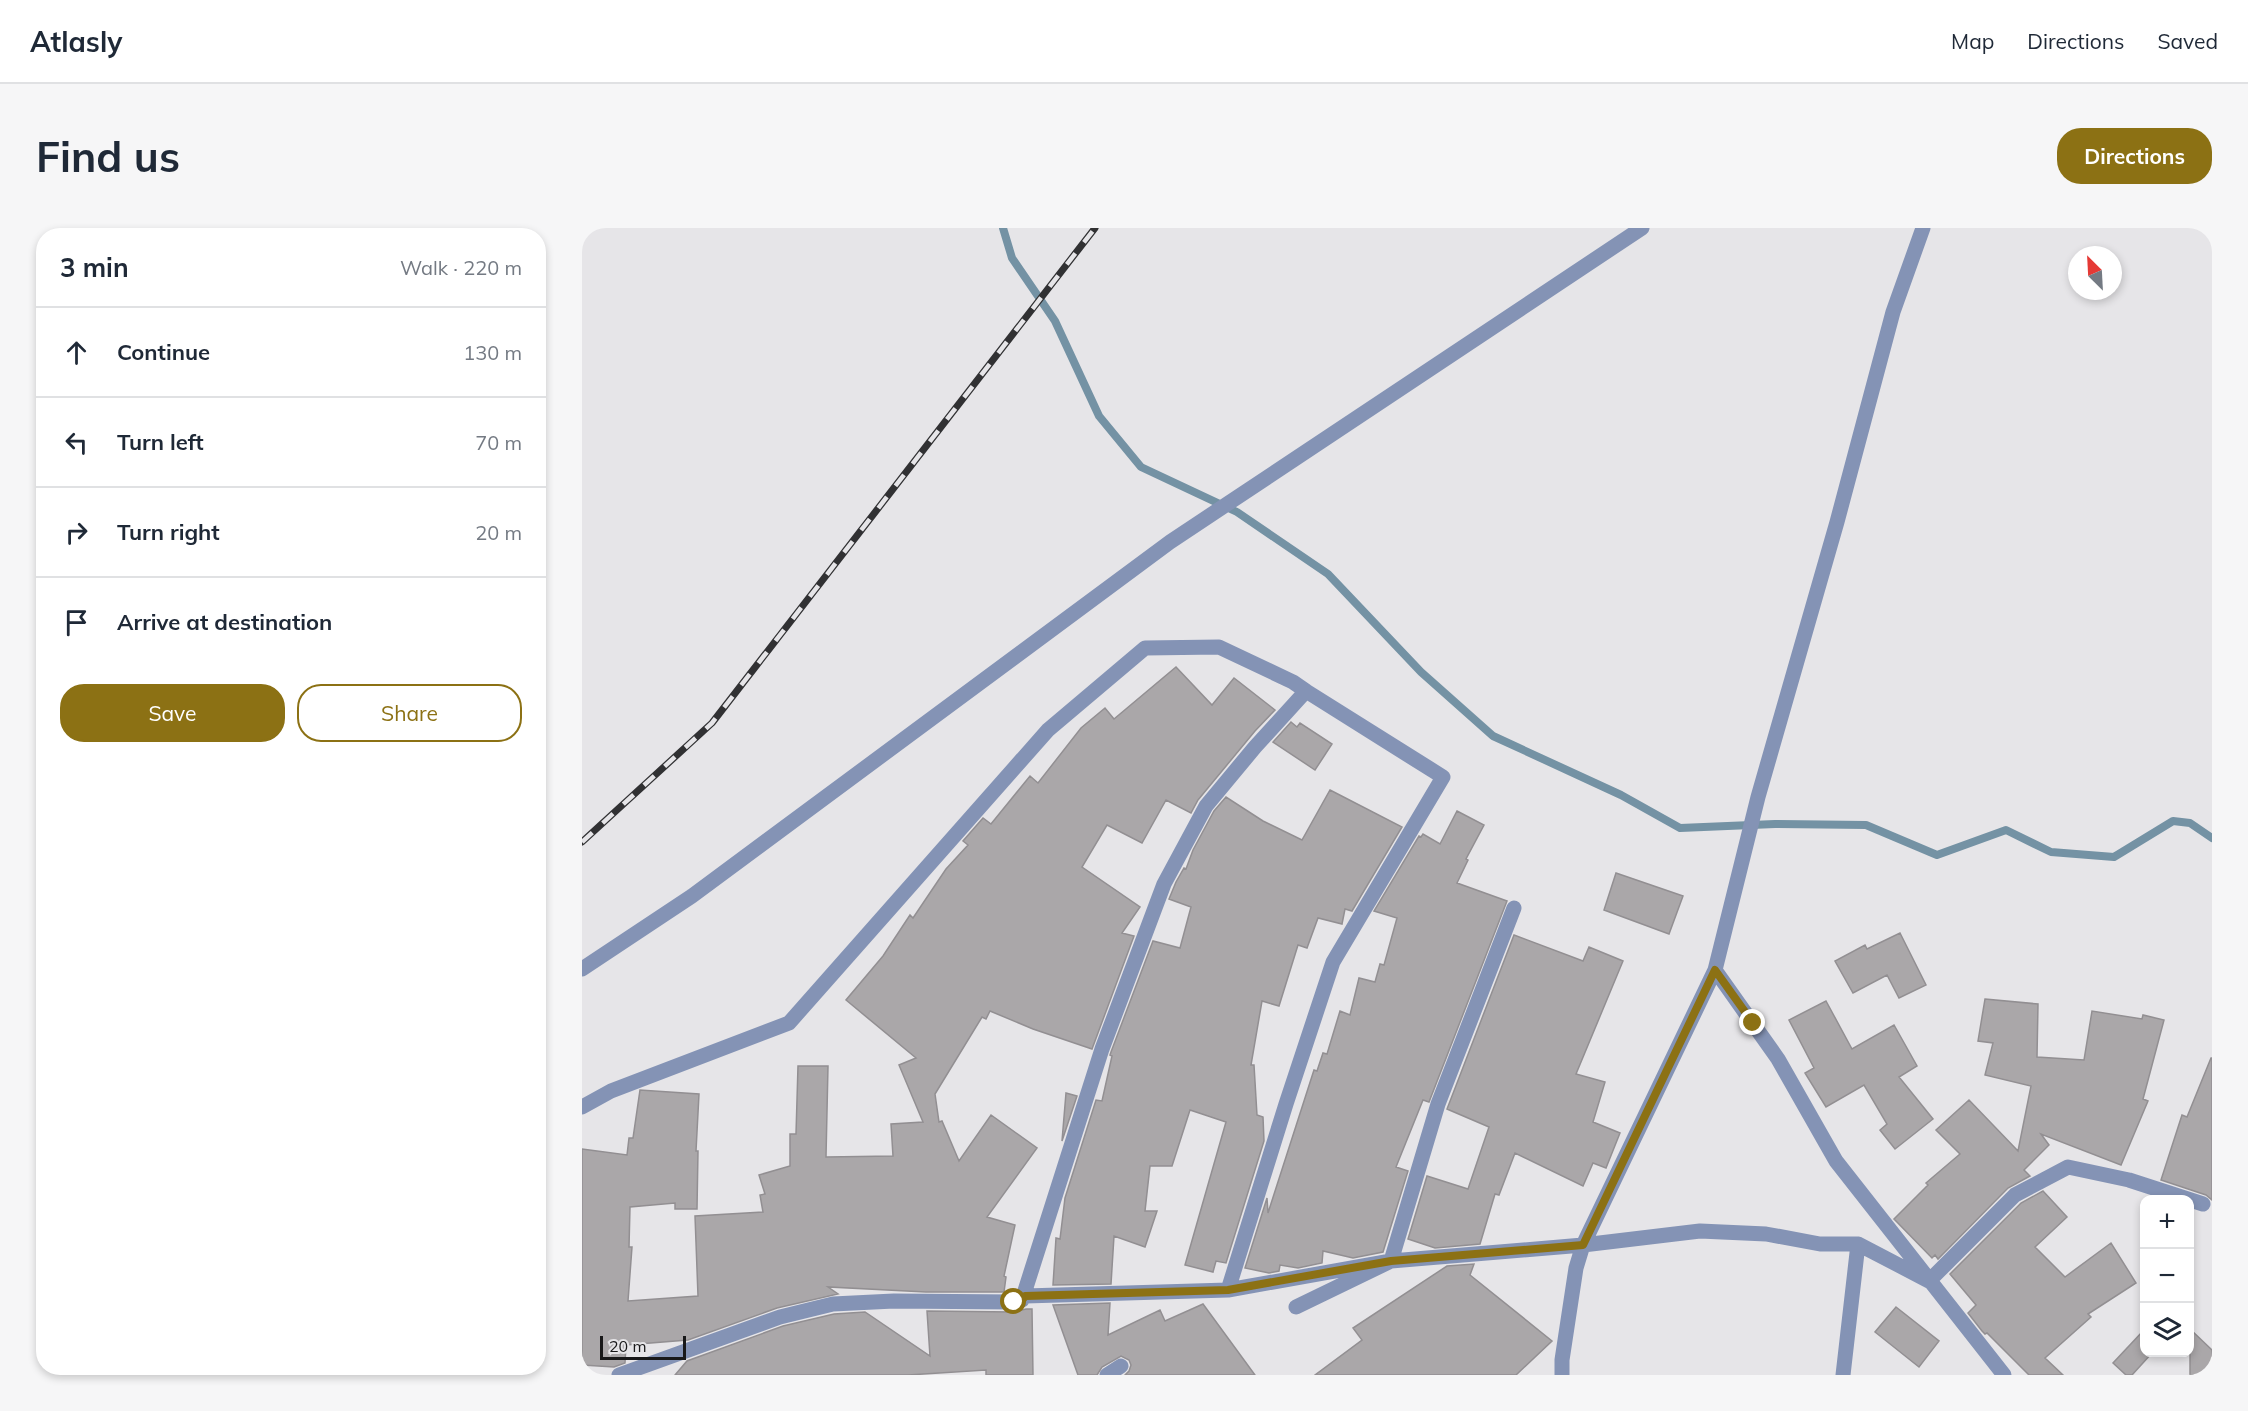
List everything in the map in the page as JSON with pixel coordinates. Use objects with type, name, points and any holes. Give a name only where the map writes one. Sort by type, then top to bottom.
[{"type":"street","points":[[582,969],[692,896],[1170,542],[1642,228]]},
{"type":"street","points":[[1550,1375],[1562,1368],[1576,1268],[1583,1245],[1715,970],[1758,797],[1837,522],[1893,312],[1923,228]]},
{"type":"street","points":[[582,1107],[611,1090],[789,1023],[1048,730],[1145,648],[1219,647],[1293,682],[1443,777],[1333,962],[1228,1290]]},
{"type":"street","points":[[619,1375],[780,1317],[833,1304],[894,1301],[1014,1302],[1022,1300],[1102,1049],[1164,884],[1206,806],[1254,747],[1306,691]]},
{"type":"street","points":[[1296,1307],[1391,1261],[1438,1104],[1514,908]]},
{"type":"street","points":[[1715,970],[1778,1059],[1836,1161],[2004,1375]]},
{"type":"street","points":[[1929,1281],[2015,1195],[2068,1167],[2129,1180],[2204,1204]]},
{"type":"street","points":[[1025,1296],[1228,1290],[1391,1261],[1583,1245],[1700,1231],[1766,1234],[1820,1244],[1858,1244],[1929,1281]]},
{"type":"street","points":[[1843,1375],[1858,1244]]},
{"type":"street","points":[[1107,1375],[1121,1366]]},
{"type":"building","points":[[1176,667],[1212,705],[1234,678],[1275,710],[1198,800],[1191,813],[1166,800],[1142,843],[1107,825],[1082,867],[1140,907],[1122,933],[1134,936],[1092,1049],[1033,1029],[990,1011],[986,1019],[982,1017],[935,1094],[939,1122],[942,1121],[959,1161],[991,1115],[1037,1148],[987,1217],[1015,1225],[1004,1276],[1006,1277],[1004,1292],[926,1292],[828,1287],[838,1294],[777,1308],[688,1340],[626,1345],[625,1363],[614,1367],[582,1365],[582,1149],[627,1155],[629,1138],[633,1138],[640,1090],[699,1094],[696,1151],[698,1151],[697,1209],[675,1209],[675,1203],[630,1207],[629,1247],[632,1247],[628,1301],[698,1296],[695,1216],[763,1212],[760,1195],[765,1194],[759,1175],[790,1166],[790,1134],[796,1134],[798,1066],[828,1066],[826,1157],[893,1156],[891,1124],[923,1122],[899,1065],[916,1058],[846,1000],[883,956],[910,915],[913,918],[946,869],[968,845],[963,841],[983,818],[991,824],[1030,776],[1038,783],[1081,728],[1105,708],[1114,719]]},
{"type":"building","points":[[1291,722],[1297,727],[1300,723],[1332,744],[1315,770],[1273,742]]},
{"type":"building","points":[[1330,790],[1402,827],[1352,911],[1345,909],[1342,924],[1318,918],[1307,948],[1298,945],[1279,1006],[1262,1001],[1251,1065],[1254,1065],[1257,1115],[1263,1117],[1264,1141],[1226,1263],[1216,1261],[1213,1272],[1185,1265],[1226,1122],[1190,1110],[1172,1166],[1150,1166],[1145,1211],[1157,1211],[1145,1247],[1114,1236],[1111,1284],[1053,1285],[1056,1238],[1060,1239],[1065,1198],[1096,1100],[1102,1101],[1111,1052],[1153,941],[1180,948],[1191,907],[1169,899],[1214,811],[1226,797],[1263,821],[1302,840]]},
{"type":"building","points":[[1457,811],[1484,825],[1466,859],[1468,860],[1457,883],[1507,901],[1429,1102],[1423,1100],[1396,1167],[1408,1171],[1383,1252],[1353,1258],[1323,1251],[1322,1263],[1298,1268],[1280,1265],[1279,1271],[1269,1273],[1245,1268],[1267,1198],[1268,1213],[1314,1070],[1317,1071],[1323,1053],[1327,1054],[1340,1011],[1350,1015],[1359,978],[1375,982],[1380,964],[1384,965],[1397,918],[1374,911],[1419,836],[1423,834],[1440,844]]},
{"type":"building","points":[[1616,873],[1683,896],[1669,934],[1604,910]]},
{"type":"building","points":[[1900,933],[1926,985],[1899,998],[1887,975],[1853,993],[1835,961],[1865,945],[1867,949]]},
{"type":"building","points":[[1514,935],[1583,961],[1589,947],[1623,961],[1576,1074],[1605,1082],[1593,1122],[1620,1133],[1606,1168],[1593,1163],[1583,1186],[1515,1153],[1499,1195],[1495,1194],[1480,1244],[1435,1248],[1408,1239],[1427,1176],[1468,1189],[1489,1127],[1447,1109]]},
{"type":"building","points":[[1985,999],[2038,1004],[2037,1057],[2084,1060],[2092,1011],[2142,1019],[2143,1015],[2164,1020],[2143,1099],[2148,1101],[2121,1165],[2041,1134],[2049,1145],[2024,1170],[2030,1176],[2008,1188],[1938,1259],[1935,1255],[1932,1258],[1894,1219],[1928,1185],[1926,1183],[1960,1154],[1936,1130],[1969,1100],[2018,1151],[2031,1086],[1985,1075],[1993,1043],[1978,1041]]},
{"type":"building","points":[[1826,1001],[1852,1049],[1894,1025],[1917,1066],[1899,1077],[1933,1119],[1895,1149],[1880,1130],[1887,1124],[1864,1085],[1826,1107],[1805,1073],[1814,1068],[1789,1020]]},
{"type":"building","points":[[2211,1058],[2212,1200],[2206,1195],[2161,1180],[2182,1115],[2187,1117]]},
{"type":"building","points":[[1066,1093],[1077,1096],[1062,1141]]},
{"type":"building","points":[[2043,1191],[2067,1217],[2035,1247],[2065,1277],[2111,1243],[2136,1283],[2088,1314],[2091,1317],[2045,1358],[2063,1375],[2029,1375],[1987,1333],[1982,1331],[1968,1313],[1976,1305],[1950,1274],[2021,1203]]},
{"type":"building","points":[[1474,1264],[1470,1275],[1552,1341],[1516,1375],[1315,1375],[1362,1340],[1353,1328],[1447,1266]]},
{"type":"building","points":[[1110,1303],[1108,1335],[1160,1310],[1165,1321],[1203,1304],[1255,1375],[1125,1375],[1131,1365],[1129,1360],[1121,1356],[1102,1367],[1097,1375],[1078,1375],[1053,1305]]},
{"type":"building","points":[[1896,1307],[1939,1341],[1919,1367],[1875,1332]]},
{"type":"building","points":[[1032,1309],[1033,1375],[986,1375],[986,1370],[908,1375],[675,1375],[687,1361],[783,1326],[834,1314],[865,1312],[930,1356],[927,1311],[1014,1312]]},
{"type":"building","points":[[2194,1333],[2212,1350],[2212,1375],[2190,1375],[2190,1357],[2194,1357]]},
{"type":"building","points":[[2140,1334],[2140,1357],[2148,1357],[2132,1375],[2126,1375],[2113,1363]]},
{"type":"waterway","points":[[1003,228],[1012,258],[1055,321],[1099,416],[1141,467],[1237,512],[1328,574],[1421,672],[1493,736],[1621,795],[1680,828],[1775,824],[1866,825],[1937,855],[2006,830],[2051,852],[2114,857],[2173,821],[2190,823],[2212,838]]},
{"type":"railway","points":[[582,842],[712,723],[1095,228]]},
{"type":"route","points":[[1014,1302],[1022,1300],[1025,1296],[1228,1290],[1391,1261],[1583,1245],[1715,970],[1753,1023]]}]
